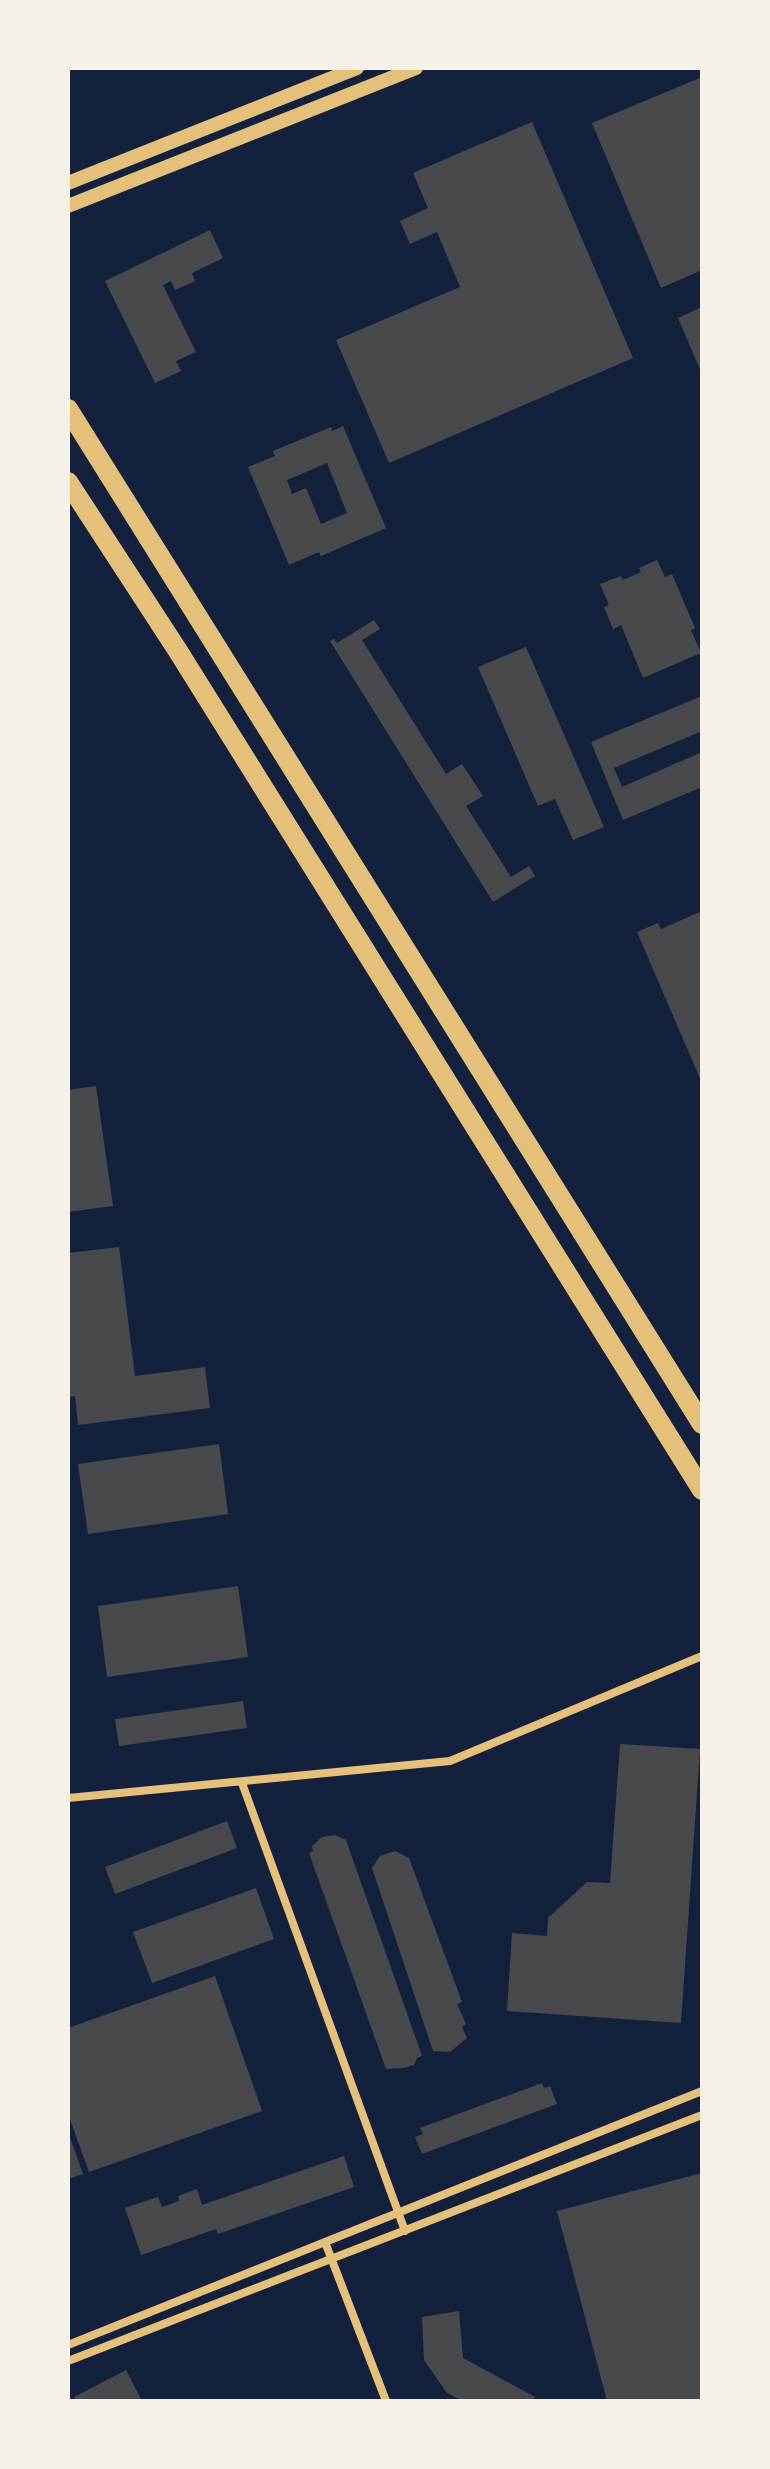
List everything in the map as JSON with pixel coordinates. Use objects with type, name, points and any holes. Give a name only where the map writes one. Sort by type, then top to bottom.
[{"type":"main road","points":[[68,409],[702,1424]]},
{"type":"main road","points":[[68,482],[186,665],[702,1490]]},
{"type":"street","points":[[68,183],[357,68]]},
{"type":"street","points":[[68,206],[416,68]]},
{"type":"street","points":[[68,1798],[450,1761],[702,1656]]},
{"type":"street","points":[[242,1783],[405,2231]]},
{"type":"street","points":[[68,2345],[702,2091]]},
{"type":"street","points":[[68,2361],[702,2115]]},
{"type":"street","points":[[325,2242],[386,2401]]},
{"type":"building","points":[[702,77],[702,270],[661,288],[592,123]]},
{"type":"building","points":[[532,122],[633,358],[389,463],[336,340],[460,287],[437,232],[410,244],[400,221],[428,208],[413,173]]},
{"type":"building","points":[[210,230],[223,258],[192,273],[195,281],[175,290],[171,281],[163,285],[196,352],[176,361],[181,371],[155,383],[105,281]]},
{"type":"building","points":[[702,307],[702,374],[678,318]]},
{"type":"building","points":[[343,426],[386,528],[321,556],[319,552],[289,565],[248,467],[275,456],[273,451],[331,427],[332,431]],"holes":[[[327,463],[347,513],[321,524],[306,488],[292,494],[287,480]]]},
{"type":"building","points":[[657,560],[665,577],[672,574],[695,628],[691,630],[701,653],[643,678],[621,625],[613,629],[604,607],[609,605],[600,584],[621,576],[623,580]]},
{"type":"building","points":[[374,620],[380,629],[362,640],[446,774],[462,764],[483,796],[466,806],[511,877],[529,866],[535,876],[493,902],[330,641],[334,639],[337,643]]},
{"type":"building","points":[[526,647],[604,827],[573,840],[555,799],[538,806],[478,667]]},
{"type":"building","points":[[702,696],[702,731],[614,768],[622,787],[702,752],[702,787],[623,820],[591,742]]},
{"type":"building","points":[[702,911],[702,1083],[637,932],[658,923],[661,929]]},
{"type":"building","points":[[96,1086],[113,1206],[68,1212],[68,1090]]},
{"type":"building","points":[[119,1247],[135,1376],[205,1367],[210,1408],[78,1425],[75,1396],[68,1397],[68,1253]]},
{"type":"building","points":[[219,1444],[228,1514],[88,1534],[78,1464]]},
{"type":"building","points":[[238,1586],[248,1657],[107,1677],[98,1606]]},
{"type":"building","points":[[243,1701],[247,1728],[119,1746],[115,1719]]},
{"type":"building","points":[[620,1744],[700,1749],[681,2023],[507,2011],[512,1933],[547,1936],[548,1918],[587,1882],[610,1883]]},
{"type":"building","points":[[227,1821],[237,1848],[115,1894],[105,1867]]},
{"type":"building","points":[[335,1835],[346,1840],[422,2056],[417,2058],[414,2065],[386,2069],[309,1853],[322,1837]]},
{"type":"building","points":[[395,1851],[409,1858],[462,2002],[457,2004],[466,2024],[462,2027],[467,2038],[450,2052],[433,2051],[372,1868],[380,1856]]},
{"type":"building","points":[[256,1888],[274,1939],[152,1983],[133,1932]]},
{"type":"building","points":[[215,1976],[262,2111],[89,2172],[68,2114],[68,2028]]},
{"type":"building","points":[[542,2083],[544,2088],[550,2086],[557,2104],[422,2154],[415,2137],[423,2134],[420,2128]]},
{"type":"building","points":[[68,2132],[83,2174],[68,2179]]},
{"type":"building","points":[[344,2156],[354,2187],[218,2234],[216,2229],[141,2255],[125,2208],[158,2197],[162,2207],[179,2201],[178,2196],[197,2189],[202,2205]]},
{"type":"building","points":[[702,2173],[702,2401],[607,2401],[557,2211]]},
{"type":"building","points":[[459,2311],[463,2358],[535,2397],[533,2401],[462,2401],[447,2393],[424,2360],[422,2317]]},
{"type":"building","points":[[126,2370],[142,2401],[76,2401],[74,2397]]}]
